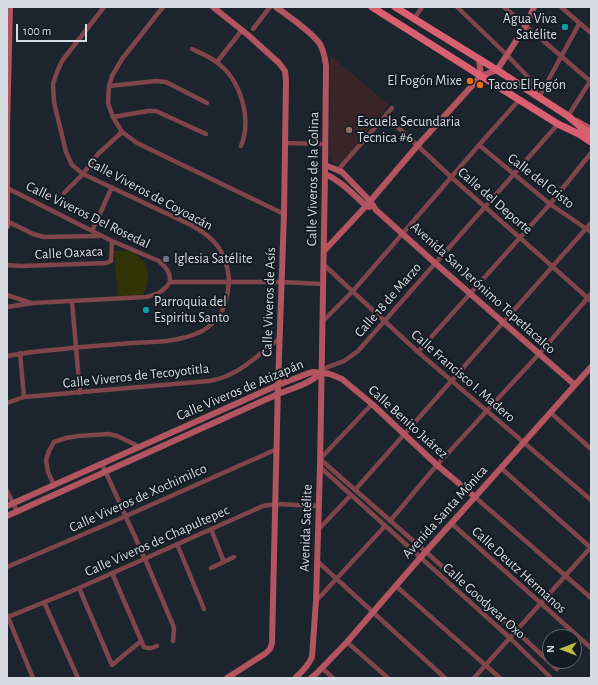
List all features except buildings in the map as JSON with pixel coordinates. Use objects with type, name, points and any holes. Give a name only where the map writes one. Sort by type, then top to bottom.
[{"type":"main road","points":[[372,7],[562,126],[591,134]]},
{"type":"main road","points":[[395,7],[568,116],[591,142]]},
{"type":"street","points":[[7,226],[8,18],[10,7]]},
{"type":"street","name":"Calle Viveros de Coyoacán","points":[[7,356],[20,353],[76,347],[166,341],[185,338],[201,332],[212,324],[220,314],[225,304],[229,282],[228,267],[214,241],[204,232],[83,174],[72,165],[66,152],[54,102],[53,84],[56,72],[62,60],[104,7]]},
{"type":"street","points":[[163,7],[122,60],[112,76],[109,86],[108,102],[113,117],[122,132],[137,143],[284,214]]},
{"type":"street","name":"Calle Viveros de Asís","points":[[213,7],[242,30],[279,63],[285,71],[286,81],[284,214],[278,385],[272,643],[270,649],[266,653],[227,678]]},
{"type":"street","points":[[253,29],[270,7]]},
{"type":"street","name":"Calle Viveros de la Colina","points":[[276,7],[310,34],[320,44],[326,66],[321,373]]},
{"type":"street","points":[[414,19],[422,7]]},
{"type":"street","points":[[457,7],[528,77],[535,87],[538,96]]},
{"type":"street","points":[[504,7],[591,81],[568,116],[591,129]]},
{"type":"street","points":[[324,251],[481,76],[497,70],[526,25],[534,7]]},
{"type":"street","points":[[561,7],[591,33]]},
{"type":"street","points":[[538,96],[580,24]]},
{"type":"street","points":[[217,62],[242,30]]},
{"type":"street","points":[[192,49],[217,62],[230,75],[239,92],[244,109],[246,127],[241,146]]},
{"type":"street","points":[[479,59],[481,76]]},
{"type":"street","points":[[109,86],[156,81],[166,82],[207,103]]},
{"type":"street","points":[[322,322],[353,291],[519,100]]},
{"type":"street","points":[[338,170],[392,108]]},
{"type":"street","points":[[113,117],[156,111],[206,134]]},
{"type":"street","name":"Calle del Deporte","points":[[386,116],[451,177],[553,266],[589,300]]},
{"type":"street","points":[[562,126],[591,145]]},
{"type":"street","name":"Calle 18 de Marzo","points":[[321,373],[328,367],[344,361],[358,351],[514,174],[562,126]]},
{"type":"street","points":[[64,193],[83,174],[98,154],[122,132]]},
{"type":"street","points":[[285,143],[325,144]]},
{"type":"street","name":"Calle del Cristo","points":[[479,145],[550,204],[591,232]]},
{"type":"street","points":[[418,352],[550,204],[591,154]]},
{"type":"street","name":"Avenida San Jerónimo Tepetlacalco","points":[[325,165],[342,172],[368,203]]},
{"type":"street","name":"Avenida San Jerónimo Tepetlacalco","points":[[325,174],[341,183],[368,203],[575,385]]},
{"type":"street","points":[[92,231],[112,187]]},
{"type":"street","name":"Calle Viveros Del Rosedal","points":[[7,188],[101,236],[159,261],[170,274],[170,282]]},
{"type":"street","points":[[7,221],[33,234],[44,237],[101,236]]},
{"type":"street","points":[[355,490],[591,224]]},
{"type":"street","name":"Calle Oaxaca","points":[[7,265],[21,266],[106,263],[111,261],[112,241]]},
{"type":"street","name":"Calle Francisco I. Madero","points":[[323,264],[418,352],[486,412],[591,500]]},
{"type":"street","points":[[7,301],[33,303],[72,302],[146,297],[165,290],[170,282],[282,282],[323,284]]},
{"type":"street","points":[[390,521],[437,465],[589,300],[591,294]]},
{"type":"street","points":[[7,301],[33,303]]},
{"type":"street","points":[[72,302],[80,393]]},
{"type":"street","name":"Calle Viveros de Tecoyotitla","points":[[7,403],[24,397],[208,382],[223,378],[239,369],[253,360],[280,338]]},
{"type":"street","points":[[20,353],[24,397]]},
{"type":"street","name":"Avenida Santa Mónica","points":[[319,673],[591,367]]},
{"type":"street","name":"Calle Viveros de Atizapán","points":[[10,505],[278,385],[308,373],[321,373]]},
{"type":"street","name":"Calle Viveros de Atizapán","points":[[7,516],[278,394],[309,382],[321,373]]},
{"type":"street","name":"Calle Benito Juárez","points":[[321,373],[330,374],[342,379],[372,404],[437,465],[475,497]]},
{"type":"street","name":"Avenida Satélite","points":[[296,678],[309,664],[312,657],[316,601],[321,373]]},
{"type":"street","points":[[320,459],[372,404]]},
{"type":"street","points":[[550,412],[591,449]]},
{"type":"street","points":[[54,485],[48,472],[46,460],[54,442],[78,436],[109,434],[117,436],[140,447]]},
{"type":"street","name":"Calle Viveros de Xochimilco","points":[[7,567],[277,449]]},
{"type":"street","name":"Calle Goodyear Oxo","points":[[320,459],[542,655]]},
{"type":"street","points":[[102,464],[173,625],[173,641]]},
{"type":"street","name":"Calle Goodyear Oxo","points":[[320,467],[510,638],[550,677]]},
{"type":"street","points":[[474,678],[591,548],[501,468]]},
{"type":"street","points":[[7,491],[10,505],[17,511]]},
{"type":"street","points":[[318,530],[351,495]]},
{"type":"street","points":[[475,497],[591,598]]},
{"type":"street","name":"Calle Viveros de Chapultepec","points":[[8,615],[79,588],[263,506],[276,504],[319,506]]},
{"type":"street","name":"Calle Deutz Hermanos","points":[[451,523],[591,648]]},
{"type":"street","points":[[316,601],[385,526]]},
{"type":"street","points":[[211,529],[224,562]]},
{"type":"street","points":[[177,544],[204,609]]},
{"type":"street","points":[[210,568],[234,557]]},
{"type":"street","points":[[317,561],[445,678]]},
{"type":"street","points":[[112,573],[144,646],[148,649],[157,646]]},
{"type":"street","points":[[396,586],[500,678]]},
{"type":"street","points":[[79,588],[112,665],[141,641]]},
{"type":"street","points":[[44,602],[78,678]]},
{"type":"street","points":[[8,615],[33,678]]},
{"type":"street","points":[[347,642],[388,678]]},
{"type":"street","points":[[311,678],[319,673]]},
{"type":"street","points":[[296,678],[319,673],[333,678]]},
{"type":"shaded area","name":"Escuela Secundaria Tecnica #6","points":[[330,55],[389,105],[342,162],[336,164],[331,161],[329,156]]},
{"type":"green space","points":[[114,251],[132,251],[146,265],[148,279],[142,296],[118,298]]},
{"type":"place","name":"Agua Viva Satélite","points":[[565,27]]},
{"type":"place","name":"El Fogón Mixe","points":[[470,81]]},
{"type":"place","name":"Tacos El Fogón","points":[[480,85]]},
{"type":"place","name":"Escuela Secundaria Tecnica #6","points":[[349,130]]},
{"type":"place","name":"Iglesia Satélite","points":[[166,259]]},
{"type":"place","name":"Parroquia del Espiritu Santo","points":[[146,310]]}]
